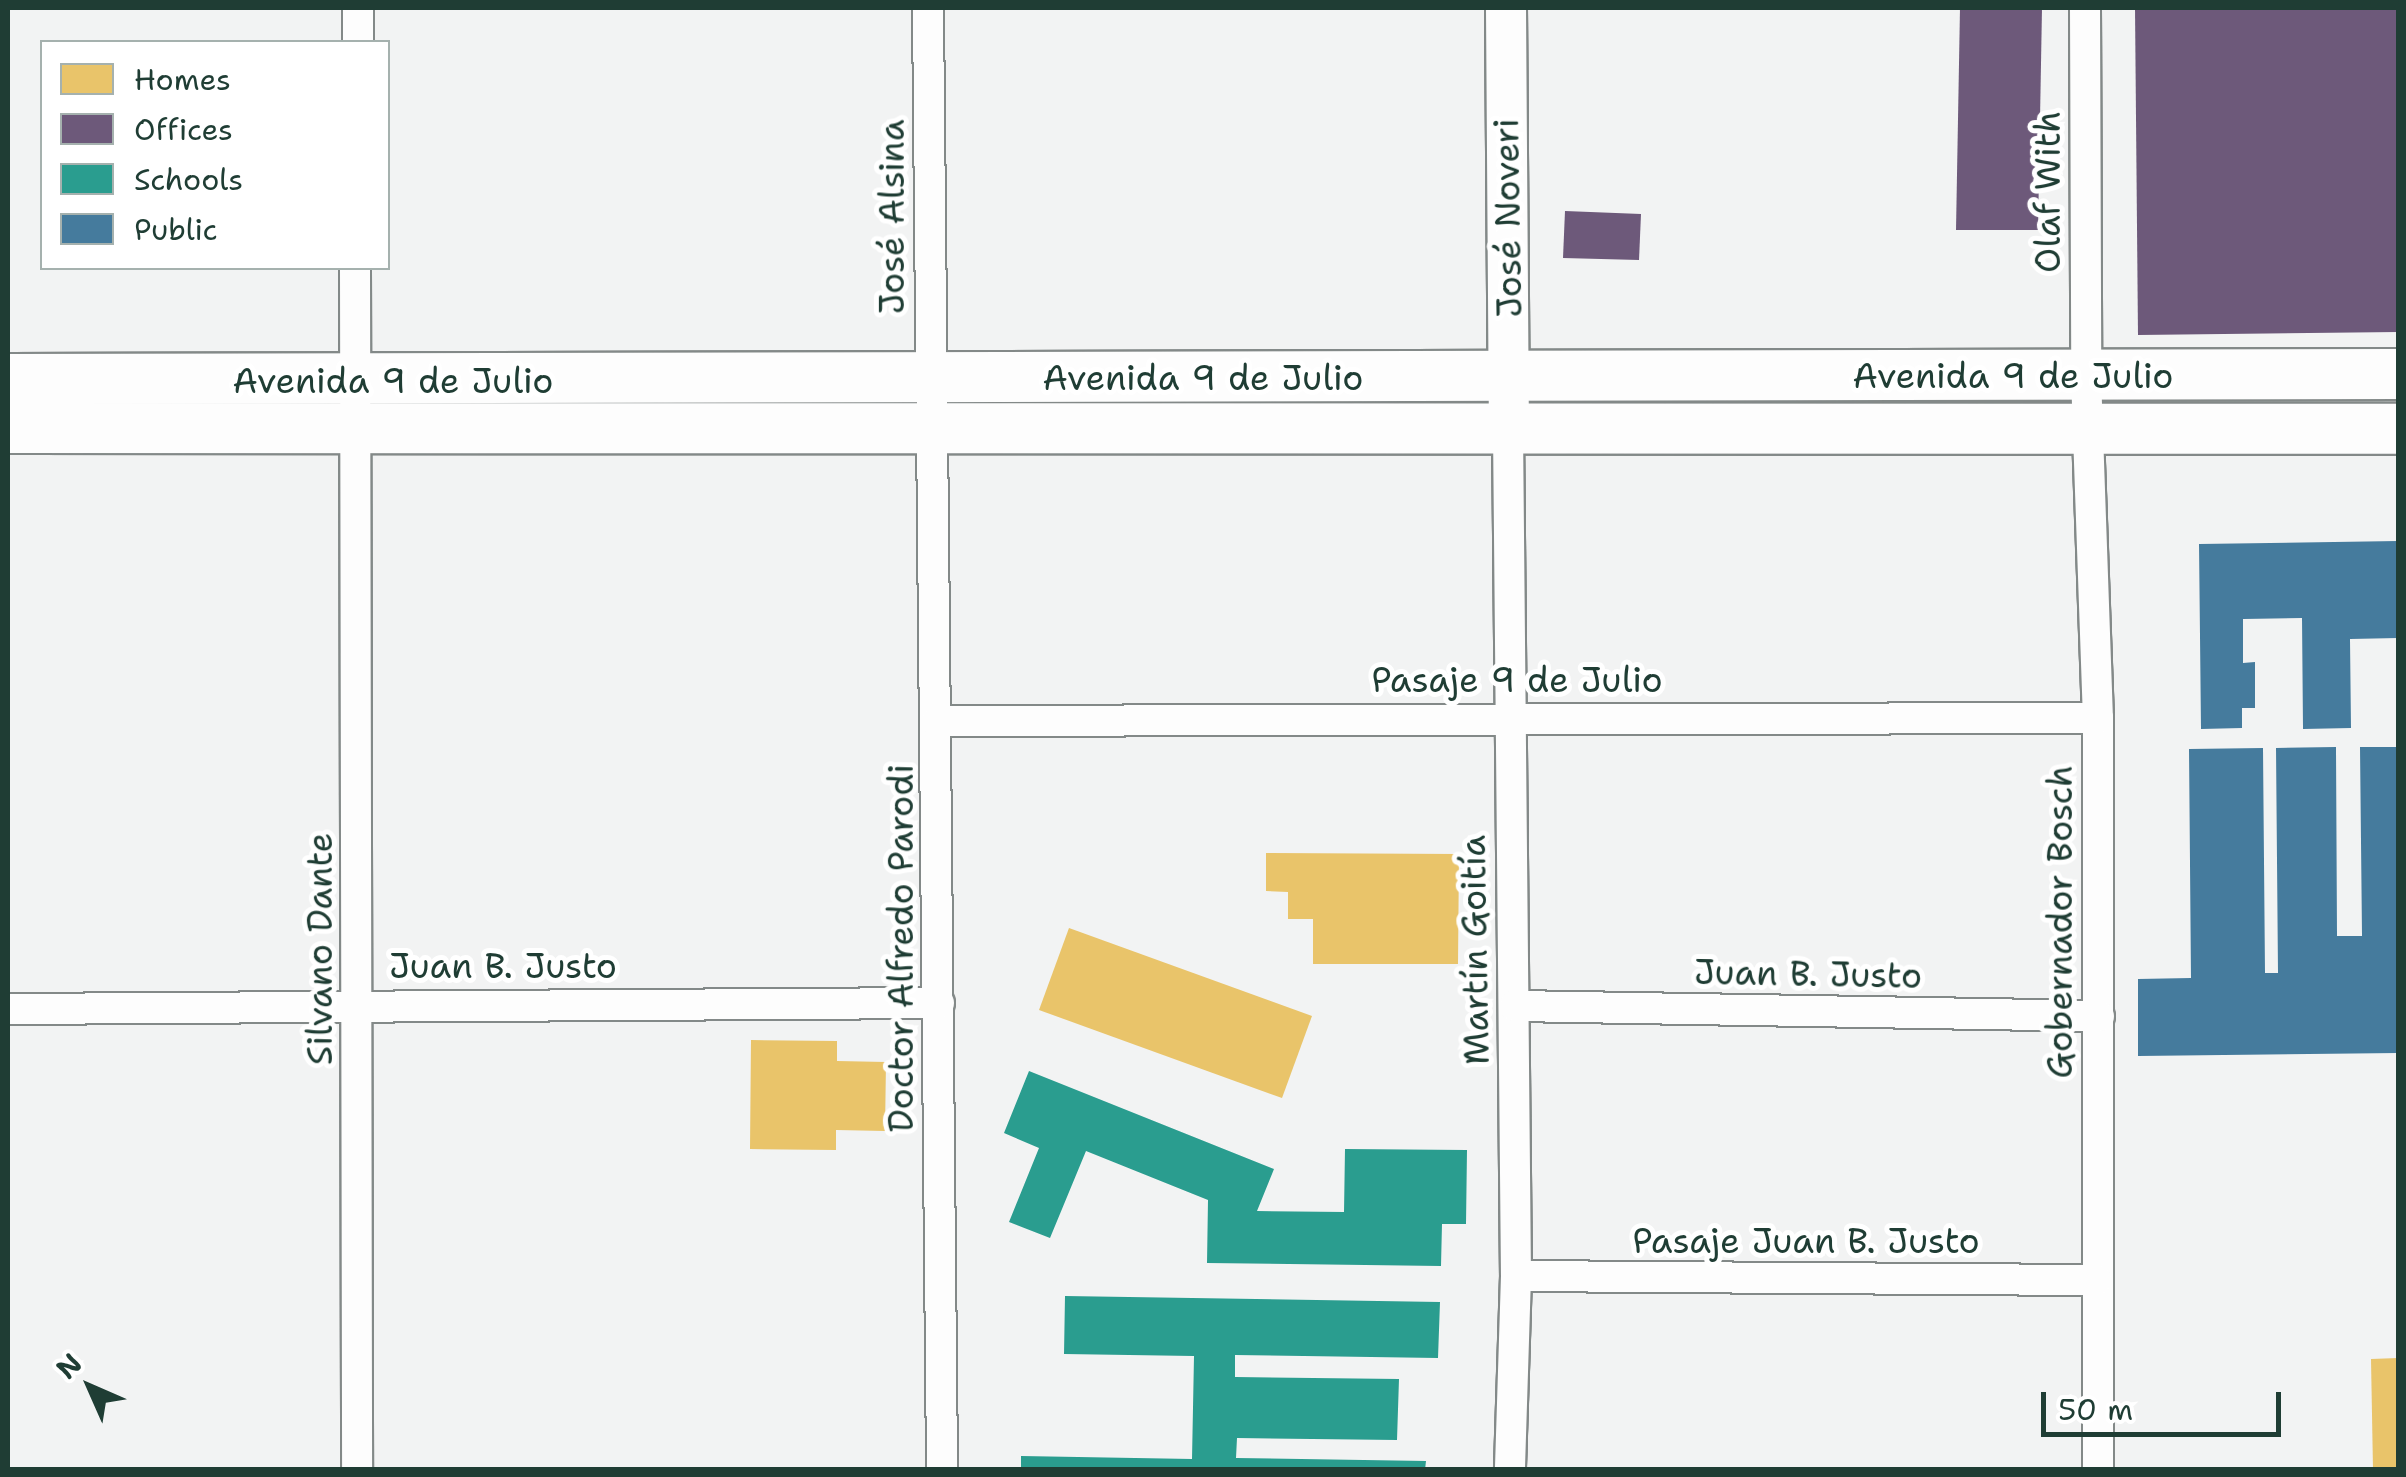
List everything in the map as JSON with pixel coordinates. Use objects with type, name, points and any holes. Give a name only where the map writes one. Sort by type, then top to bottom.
[{"type":"main road","name":"Avenida 9 de Julio","points":[[8,428],[355,405],[930,402],[1510,378],[2398,374]]},
{"type":"main road","name":"Avenida 9 de Julio","points":[[8,378],[355,405]]},
{"type":"main road","name":"Avenida 9 de Julio","points":[[930,402],[1508,429],[2398,429]]},
{"type":"street","points":[[358,8],[358,40]]},
{"type":"street","name":"José Alsina","points":[[928,8],[930,402]]},
{"type":"street","name":"José Noveri","points":[[1506,8],[1508,429]]},
{"type":"street","name":"Olaf With","points":[[2085,8],[2086,376]]},
{"type":"street","name":"Silvano Dante","points":[[355,270],[357,1470]]},
{"type":"street","name":"Gobernador Bosch","points":[[2086,376],[2098,718],[2098,1470]]},
{"type":"street","name":"Doctor Alfredo Parodi","points":[[930,402],[937,721],[942,1470]]},
{"type":"street","name":"Martín Goitía","points":[[1508,429],[1506,717],[1515,1006],[1516,1276],[1510,1470]]},
{"type":"street","name":"Pasaje 9 de Julio","points":[[937,721],[2098,718]]},
{"type":"street","name":"Juan B. Justo","points":[[8,1009],[939,1003]]},
{"type":"street","name":"Juan B. Justo","points":[[1515,1006],[2099,1016]]},
{"type":"street","name":"Pasaje Juan B. Justo","points":[[1516,1276],[2096,1280]]},
{"type":"shaded area","points":[[1539,394],[2050,398],[2050,416],[1539,413]]},
{"type":"shaded area","points":[[2398,394],[2398,414],[2113,415],[2113,396]]},
{"type":"building: Homes","points":[[1266,853],[1459,854],[1458,964],[1313,964],[1313,919],[1288,919],[1288,892],[1266,891]]},
{"type":"building: Homes","points":[[1069,928],[1312,1016],[1282,1098],[1039,1010]]},
{"type":"building: Homes","points":[[751,1040],[837,1041],[837,1061],[886,1062],[885,1131],[836,1130],[836,1150],[750,1149]]},
{"type":"building: Homes","points":[[2398,1358],[2398,1470],[2373,1470],[2371,1359]]},
{"type":"building: Offices","points":[[1960,8],[2042,8],[2038,230],[1956,230]]},
{"type":"building: Offices","points":[[2135,8],[2398,8],[2398,332],[2138,335]]},
{"type":"building: Offices","points":[[1565,211],[1641,214],[1639,260],[1563,258]]},
{"type":"building: Schools","points":[[1029,1071],[1274,1169],[1257,1211],[1344,1212],[1345,1149],[1467,1150],[1466,1224],[1442,1224],[1441,1266],[1207,1263],[1208,1200],[1086,1151],[1050,1238],[1009,1222],[1039,1148],[1004,1133]]},
{"type":"building: Schools","points":[[1065,1296],[1440,1302],[1438,1358],[1235,1355],[1235,1377],[1399,1379],[1397,1440],[1237,1438],[1236,1458],[1426,1461],[1425,1470],[1021,1470],[1021,1456],[1192,1459],[1194,1356],[1064,1354]]},
{"type":"building: Public","points":[[2398,541],[2398,638],[2350,639],[2351,728],[2303,729],[2302,618],[2243,619],[2243,663],[2255,662],[2255,708],[2242,708],[2242,728],[2201,729],[2199,544]]},
{"type":"building: Public","points":[[2336,747],[2337,936],[2362,936],[2360,747],[2398,747],[2398,1053],[2138,1056],[2138,979],[2191,978],[2189,749],[2263,748],[2265,973],[2278,973],[2276,748]]}]
